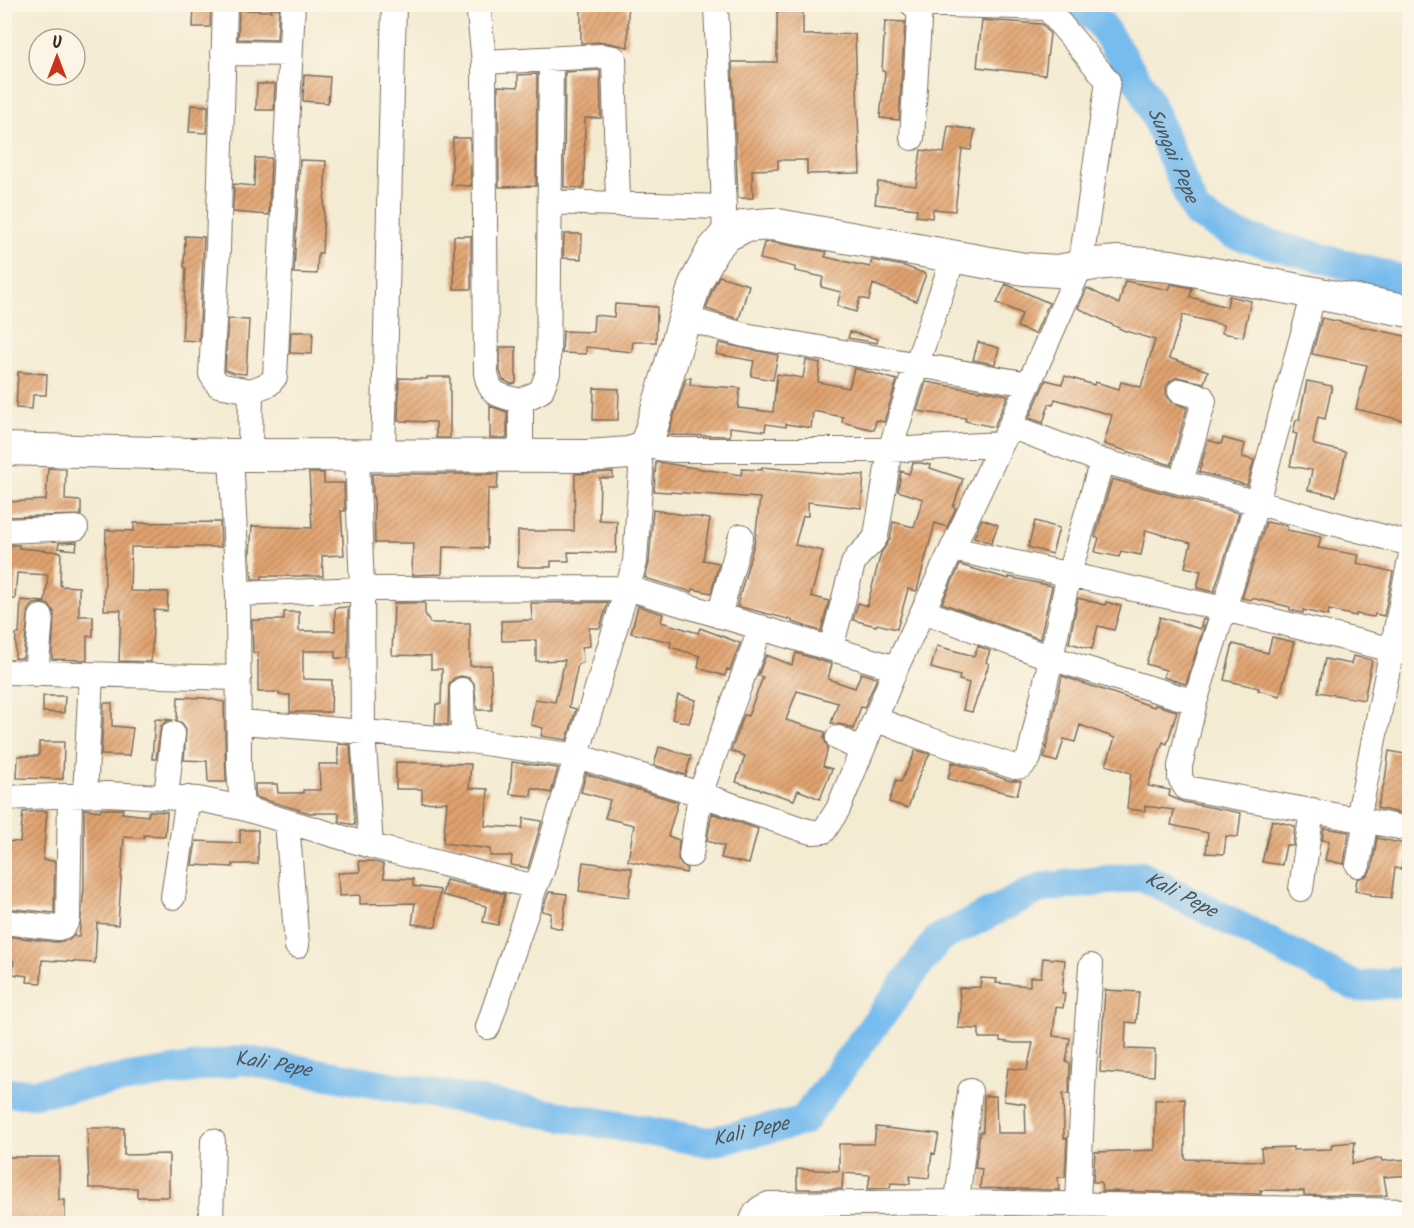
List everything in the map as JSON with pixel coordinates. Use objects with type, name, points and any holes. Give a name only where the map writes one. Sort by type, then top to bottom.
[{"type":"main road","points":[[4,449],[240,455],[618,455],[642,446],[650,433],[695,284],[724,222],[745,226],[772,224],[1024,269],[1058,271],[1118,262],[1171,266],[1410,311]]},
{"type":"street","points":[[225,4],[219,237],[211,374],[218,385],[251,392],[269,384],[275,377],[293,4]]},
{"type":"street","points":[[370,846],[363,733],[362,589],[394,4]]},
{"type":"street","points":[[478,4],[484,62],[486,373],[488,387],[495,393],[521,401],[541,391],[548,373],[551,59]]},
{"type":"street","points":[[550,202],[618,203],[724,222],[716,4]]},
{"type":"street","points":[[240,722],[463,740],[577,756],[700,794],[804,830],[824,831],[838,809],[896,669],[1029,384],[1080,268],[1108,81],[1047,8],[912,4]]},
{"type":"street","points":[[912,138],[920,5]]},
{"type":"street","points":[[223,53],[290,54]]},
{"type":"street","points":[[484,62],[602,56],[614,58],[618,203]]},
{"type":"street","points":[[831,648],[853,564],[859,552],[873,543],[876,536],[890,450],[954,256]]},
{"type":"street","points":[[1314,293],[1257,502],[1195,702],[1180,766],[1180,778],[1186,788],[1410,829]]},
{"type":"street","points":[[684,318],[744,335],[1029,384]]},
{"type":"street","points":[[1180,391],[1202,397],[1204,401],[1181,482]]},
{"type":"street","points":[[242,808],[239,767],[238,594],[240,455],[251,392]]},
{"type":"street","points":[[521,401],[521,455]]},
{"type":"street","points":[[488,1027],[542,871],[635,562],[642,446],[674,450],[890,450],[1005,435],[1410,544]]},
{"type":"street","points":[[875,719],[919,736],[1016,767],[1022,766],[1029,758],[1069,574],[1102,461]]},
{"type":"street","points":[[4,531],[76,528]]},
{"type":"street","points":[[719,616],[741,536]]},
{"type":"street","points":[[953,549],[1224,609],[1400,652]]},
{"type":"street","points":[[1358,865],[1362,820],[1400,652],[1410,559]]},
{"type":"street","points":[[238,594],[362,589],[627,588],[896,669]]},
{"type":"street","points":[[923,611],[1051,658],[1195,702]]},
{"type":"street","points":[[36,674],[41,617]]},
{"type":"street","points":[[692,855],[700,794],[761,627]]},
{"type":"street","points":[[4,672],[239,678]]},
{"type":"street","points":[[4,922],[58,928],[64,926],[68,919],[77,796],[91,676]]},
{"type":"street","points":[[462,690],[463,740]]},
{"type":"street","points":[[173,734],[177,797],[173,897]]},
{"type":"street","points":[[838,738],[862,750]]},
{"type":"street","points":[[4,798],[108,794],[177,797],[242,808],[370,846],[535,887]]},
{"type":"street","points":[[1301,889],[1312,810]]},
{"type":"street","points":[[287,822],[297,946]]},
{"type":"street","points":[[1077,1214],[1090,966]]},
{"type":"street","points":[[957,1202],[970,1091]]},
{"type":"street","points":[[211,1224],[213,1141]]},
{"type":"street","points":[[751,1224],[753,1214],[759,1207],[769,1204],[957,1202],[1077,1214],[1350,1217],[1410,1212]]},
{"type":"building","points":[[194,4],[211,4],[210,27],[193,27]]},
{"type":"building","points":[[581,6],[628,6],[628,47],[604,42],[581,43]]},
{"type":"building","points":[[271,8],[279,8],[277,40],[238,39],[239,10],[271,11]]},
{"type":"building","points":[[777,12],[803,12],[803,35],[855,34],[860,173],[807,174],[807,160],[778,160],[778,169],[752,170],[753,198],[738,198],[732,62],[777,62]]},
{"type":"building","points":[[982,20],[1042,24],[1050,34],[1045,75],[977,67]]},
{"type":"building","points":[[885,21],[905,22],[899,120],[880,118],[885,72],[882,71]]},
{"type":"building","points":[[600,70],[601,118],[585,118],[584,188],[564,187],[565,72]]},
{"type":"building","points":[[537,74],[536,186],[499,187],[498,86],[518,87],[518,75]]},
{"type":"building","points":[[304,75],[330,77],[328,103],[303,101]]},
{"type":"building","points":[[257,84],[275,84],[274,110],[256,110]]},
{"type":"building","points":[[191,105],[208,106],[207,133],[189,132]]},
{"type":"building","points":[[948,126],[975,130],[971,150],[962,149],[955,211],[933,209],[932,218],[916,216],[917,209],[875,204],[878,182],[916,186],[921,150],[944,153]]},
{"type":"building","points":[[453,138],[470,138],[471,186],[451,185]]},
{"type":"building","points":[[255,158],[271,158],[269,215],[233,212],[234,184],[254,186]]},
{"type":"building","points":[[300,160],[326,161],[322,253],[318,253],[317,274],[294,273]]},
{"type":"building","points":[[564,234],[582,234],[581,259],[563,258]]},
{"type":"building","points":[[185,236],[204,237],[199,341],[182,340],[186,268],[184,267]]},
{"type":"building","points":[[454,236],[471,236],[471,289],[454,289]]},
{"type":"building","points":[[771,242],[827,252],[825,257],[870,267],[872,260],[904,266],[926,274],[916,301],[873,284],[869,300],[860,298],[856,312],[837,306],[841,292],[821,287],[823,277],[795,271],[795,267],[760,259],[764,243]]},
{"type":"building","points":[[719,276],[749,285],[739,319],[706,309]]},
{"type":"building","points":[[1125,281],[1169,290],[1171,284],[1192,288],[1190,297],[1227,307],[1229,296],[1251,301],[1243,337],[1222,333],[1223,325],[1183,315],[1169,358],[1208,371],[1204,383],[1177,377],[1166,387],[1166,394],[1170,401],[1187,408],[1171,465],[1104,444],[1112,415],[1055,399],[1053,405],[1049,404],[1043,423],[1029,418],[1046,380],[1062,384],[1065,376],[1094,385],[1095,382],[1119,389],[1121,382],[1141,387],[1155,340],[1123,330],[1078,308],[1087,288],[1119,304]]},
{"type":"building","points":[[1006,284],[1049,303],[1035,334],[1017,327],[1022,314],[997,303]]},
{"type":"building","points":[[615,304],[657,307],[656,342],[633,342],[632,352],[586,347],[586,354],[562,353],[563,331],[593,332],[594,315],[614,317]]},
{"type":"building","points":[[1322,318],[1410,337],[1410,422],[1356,409],[1367,365],[1312,354]]},
{"type":"building","points":[[228,319],[249,320],[246,374],[225,370]]},
{"type":"building","points":[[291,332],[313,332],[312,354],[290,353]]},
{"type":"building","points":[[850,332],[878,339],[877,343],[848,338]]},
{"type":"building","points":[[978,342],[999,348],[995,364],[973,360]]},
{"type":"building","points":[[719,343],[778,355],[773,380],[751,376],[754,361],[716,354]]},
{"type":"building","points":[[500,347],[516,347],[516,383],[511,384],[503,380],[500,371]]},
{"type":"building","points":[[806,360],[820,363],[818,382],[849,388],[854,368],[897,380],[884,422],[876,420],[874,430],[842,422],[843,417],[813,411],[811,428],[766,424],[765,431],[730,427],[730,436],[668,435],[686,378],[691,378],[690,385],[740,388],[738,408],[773,412],[777,374],[803,378]]},
{"type":"building","points":[[18,372],[47,374],[46,395],[33,395],[32,409],[16,408]]},
{"type":"building","points":[[427,377],[450,377],[450,438],[436,438],[436,422],[398,421],[399,378],[427,379]]},
{"type":"building","points":[[1307,381],[1332,386],[1325,419],[1318,417],[1313,443],[1346,452],[1336,496],[1308,490],[1312,470],[1290,466],[1297,434],[1293,433],[1296,420],[1299,420]]},
{"type":"building","points":[[926,382],[1008,395],[994,427],[965,421],[966,418],[917,411]]},
{"type":"building","points":[[594,388],[619,389],[618,420],[593,420]]},
{"type":"building","points":[[490,406],[507,412],[507,438],[490,438]]},
{"type":"building","points":[[1223,438],[1245,444],[1242,457],[1254,460],[1247,485],[1199,472],[1208,440],[1221,444]]},
{"type":"building","points":[[656,462],[741,475],[742,469],[762,470],[762,467],[864,475],[861,508],[808,502],[808,516],[803,516],[795,545],[823,551],[811,596],[829,601],[821,631],[792,622],[792,620],[737,606],[755,540],[760,498],[654,491]]},
{"type":"building","points":[[913,463],[931,465],[930,468],[963,479],[953,507],[956,508],[947,527],[935,523],[917,590],[908,589],[897,629],[853,620],[858,603],[867,606],[881,553],[890,539],[893,522],[914,527],[923,499],[898,491],[901,471],[909,474]]},
{"type":"building","points":[[48,468],[66,469],[65,500],[81,501],[81,515],[4,517],[4,502],[46,500]]},
{"type":"building","points":[[613,472],[613,478],[600,478],[599,520],[617,521],[616,553],[568,552],[569,561],[551,561],[551,567],[518,567],[518,531],[574,531],[575,474]]},
{"type":"building","points":[[309,473],[324,473],[324,483],[344,483],[345,511],[341,511],[344,555],[322,556],[323,576],[262,576],[262,579],[252,579],[250,553],[252,526],[312,528]]},
{"type":"building","points":[[372,474],[498,474],[497,489],[488,489],[487,548],[443,547],[442,574],[412,575],[413,543],[375,543]]},
{"type":"building","points":[[1112,479],[1239,513],[1214,592],[1197,588],[1201,571],[1185,567],[1191,543],[1146,530],[1141,555],[1121,551],[1119,557],[1095,552],[1099,538],[1095,537]]},
{"type":"building","points":[[653,510],[710,519],[703,560],[719,563],[711,593],[693,589],[692,592],[645,578],[649,563]]},
{"type":"building","points":[[982,519],[998,525],[991,543],[974,537]]},
{"type":"building","points":[[1035,521],[1059,528],[1052,554],[1028,547]]},
{"type":"building","points":[[220,522],[221,547],[131,547],[130,591],[168,592],[167,611],[154,610],[151,662],[119,661],[121,610],[104,610],[106,530],[134,531],[134,523]]},
{"type":"building","points":[[1266,522],[1287,526],[1287,530],[1321,537],[1318,548],[1359,555],[1357,563],[1393,572],[1384,616],[1356,614],[1356,616],[1329,610],[1328,616],[1303,610],[1303,613],[1290,610],[1290,607],[1252,598],[1251,600],[1242,598]]},
{"type":"building","points":[[77,542],[76,550],[58,548],[59,543]]},
{"type":"building","points":[[4,545],[19,545],[19,548],[61,552],[61,586],[79,587],[79,616],[93,616],[93,636],[87,636],[87,660],[52,659],[54,612],[49,605],[42,603],[34,604],[29,609],[23,658],[15,658],[21,600],[45,602],[48,575],[17,573],[15,599],[4,599]]},
{"type":"building","points":[[960,565],[1009,579],[1009,577],[1052,586],[1040,639],[942,603]]},
{"type":"building","points":[[1078,598],[1105,605],[1106,602],[1121,606],[1114,630],[1098,626],[1092,649],[1069,643]]},
{"type":"building","points":[[608,602],[600,628],[589,628],[590,646],[582,647],[583,663],[578,664],[569,707],[576,709],[567,740],[541,736],[543,728],[531,725],[535,699],[555,702],[565,660],[536,661],[536,640],[502,641],[501,621],[532,620],[531,603]]},
{"type":"building","points":[[394,603],[425,603],[425,613],[430,623],[470,623],[470,666],[491,665],[492,710],[477,710],[474,683],[469,678],[461,676],[454,678],[449,684],[448,725],[435,723],[436,704],[441,704],[442,669],[431,669],[431,656],[392,655]]},
{"type":"building","points":[[638,606],[663,614],[661,622],[698,633],[700,628],[740,643],[730,670],[727,669],[725,676],[698,668],[700,656],[670,647],[671,642],[631,633]]},
{"type":"building","points":[[348,607],[348,658],[335,658],[335,651],[303,651],[303,679],[332,680],[331,712],[290,712],[290,695],[279,695],[279,692],[258,692],[258,653],[253,653],[252,620],[284,620],[284,612],[299,612],[299,631],[335,631],[335,608]]},
{"type":"building","points":[[1160,617],[1200,629],[1203,619],[1206,620],[1186,684],[1163,677],[1166,670],[1146,664]]},
{"type":"building","points":[[1272,637],[1294,642],[1280,696],[1258,690],[1259,688],[1224,680],[1233,644],[1268,653]]},
{"type":"building","points":[[937,646],[974,656],[978,646],[990,651],[986,662],[989,664],[972,712],[963,710],[969,683],[959,680],[960,676],[931,668]]},
{"type":"building","points":[[796,653],[832,664],[828,679],[855,688],[861,673],[877,678],[864,708],[861,707],[853,729],[831,723],[838,703],[797,691],[786,720],[825,732],[824,739],[828,748],[823,766],[832,769],[820,799],[798,790],[794,800],[736,782],[745,756],[731,751],[744,715],[748,716],[763,677],[758,676],[766,655],[792,665]]},
{"type":"building","points":[[1353,656],[1372,660],[1364,700],[1318,692],[1325,659],[1351,664]]},
{"type":"building","points":[[1062,676],[1154,707],[1155,705],[1177,711],[1167,744],[1163,742],[1148,786],[1170,790],[1169,796],[1183,802],[1241,813],[1238,837],[1226,836],[1224,854],[1206,853],[1208,833],[1171,825],[1174,810],[1145,806],[1145,811],[1127,809],[1131,773],[1106,765],[1115,738],[1080,725],[1075,742],[1064,739],[1057,762],[1044,758]]},
{"type":"building","points":[[678,695],[696,700],[689,723],[672,719]]},
{"type":"building","points":[[43,696],[65,696],[64,713],[43,712]]},
{"type":"building","points":[[178,697],[205,698],[224,702],[226,782],[208,782],[207,761],[184,760],[186,729],[182,723],[175,720],[177,720]]},
{"type":"building","points":[[104,703],[112,703],[112,726],[133,728],[129,756],[101,755]]},
{"type":"building","points":[[155,719],[173,720],[161,726],[156,759],[152,759]]},
{"type":"building","points":[[39,742],[64,742],[63,779],[17,778],[18,756],[39,756]]},
{"type":"building","points":[[338,744],[350,745],[355,825],[339,822],[339,813],[310,813],[255,797],[255,784],[277,784],[278,793],[320,790],[319,764],[338,764]]},
{"type":"building","points":[[659,747],[691,756],[686,775],[654,765]]},
{"type":"building","points":[[916,750],[930,754],[920,773],[908,808],[889,802],[896,780],[901,782]]},
{"type":"building","points":[[1389,751],[1410,755],[1410,812],[1401,811],[1400,813],[1377,808],[1385,780]]},
{"type":"building","points":[[396,762],[471,764],[469,788],[488,789],[485,826],[522,828],[524,818],[542,821],[528,868],[511,865],[512,856],[490,856],[490,849],[443,843],[447,802],[422,803],[422,789],[396,789]]},
{"type":"building","points":[[512,762],[558,768],[551,793],[532,788],[531,796],[510,794]]},
{"type":"building","points":[[952,762],[1011,781],[1021,781],[1017,795],[948,779]]},
{"type":"building","points":[[586,774],[678,802],[668,836],[679,840],[678,860],[682,866],[687,868],[686,873],[628,861],[634,825],[605,818],[610,800],[581,792]]},
{"type":"building","points":[[84,809],[100,811],[101,809],[123,809],[122,813],[148,816],[149,811],[167,812],[165,836],[124,837],[118,925],[97,923],[95,963],[42,960],[41,983],[27,982],[28,976],[13,974],[14,961],[4,960],[4,936],[56,942],[69,940],[73,936],[79,937],[84,888]]},
{"type":"building","points":[[47,811],[43,860],[55,861],[54,913],[4,908],[4,841],[20,842],[23,812]]},
{"type":"building","points":[[712,813],[758,829],[749,864],[721,858],[724,846],[707,841]]},
{"type":"building","points":[[1272,820],[1295,826],[1293,846],[1286,845],[1282,865],[1262,862]]},
{"type":"building","points":[[1324,828],[1349,832],[1344,864],[1325,860],[1329,841],[1322,840]]},
{"type":"building","points":[[240,830],[258,830],[258,864],[233,864],[233,867],[192,865],[196,841],[240,843]]},
{"type":"building","points":[[1377,838],[1405,844],[1401,869],[1395,868],[1391,898],[1371,896],[1371,894],[1355,891],[1357,879],[1368,875],[1372,868]]},
{"type":"building","points":[[359,861],[383,864],[384,878],[413,879],[413,886],[440,890],[436,927],[412,924],[415,903],[360,904],[360,895],[339,896],[338,873],[360,872]]},
{"type":"building","points":[[583,862],[632,868],[629,897],[579,891]]},
{"type":"building","points":[[446,880],[505,894],[498,925],[483,922],[486,906],[442,895]]},
{"type":"building","points":[[549,892],[567,894],[562,929],[549,926],[551,913],[542,911]]},
{"type":"building","points":[[1043,958],[1065,960],[1063,1008],[1056,1007],[1053,1036],[1070,1038],[1066,1062],[1070,1063],[1069,1094],[1063,1093],[1064,1138],[1067,1138],[1065,1177],[1058,1177],[1059,1190],[980,1188],[982,1169],[975,1168],[980,1132],[983,1132],[984,1096],[996,1096],[997,1133],[1026,1133],[1025,1104],[1004,1101],[1008,1068],[1027,1070],[1033,1043],[1000,1041],[1000,1038],[979,1038],[979,1029],[958,1028],[959,1013],[961,1013],[959,988],[980,987],[981,978],[997,979],[996,983],[1030,986],[1030,977],[1041,977]]},
{"type":"building","points":[[1105,990],[1139,992],[1136,1023],[1126,1022],[1125,1049],[1155,1050],[1154,1076],[1100,1072]]},
{"type":"building","points":[[1185,1099],[1185,1159],[1262,1161],[1261,1148],[1331,1149],[1332,1144],[1355,1142],[1352,1164],[1381,1158],[1382,1161],[1410,1159],[1410,1175],[1384,1177],[1387,1195],[1380,1196],[1304,1195],[1304,1191],[1260,1190],[1261,1194],[1102,1191],[1101,1182],[1093,1182],[1095,1152],[1155,1150],[1155,1100]]},
{"type":"building","points":[[876,1127],[939,1134],[935,1154],[932,1153],[929,1178],[910,1176],[910,1184],[891,1183],[890,1188],[868,1189],[870,1175],[843,1173],[842,1189],[797,1189],[797,1169],[839,1171],[839,1144],[874,1144]]},
{"type":"building","points":[[87,1128],[124,1128],[124,1155],[169,1154],[169,1197],[137,1197],[137,1188],[89,1188]]},
{"type":"building","points":[[4,1157],[59,1157],[59,1200],[65,1200],[65,1224],[4,1224]]},
{"type":"waterway","name":"Sungai Pepe","points":[[1079,4],[1100,23],[1144,90],[1196,213],[1233,234],[1410,282]]},
{"type":"waterway","name":"Kali Pepe","points":[[4,1093],[34,1093],[243,1060],[709,1142],[803,1121],[938,939],[1040,888],[1142,876],[1357,987],[1410,981]]}]
